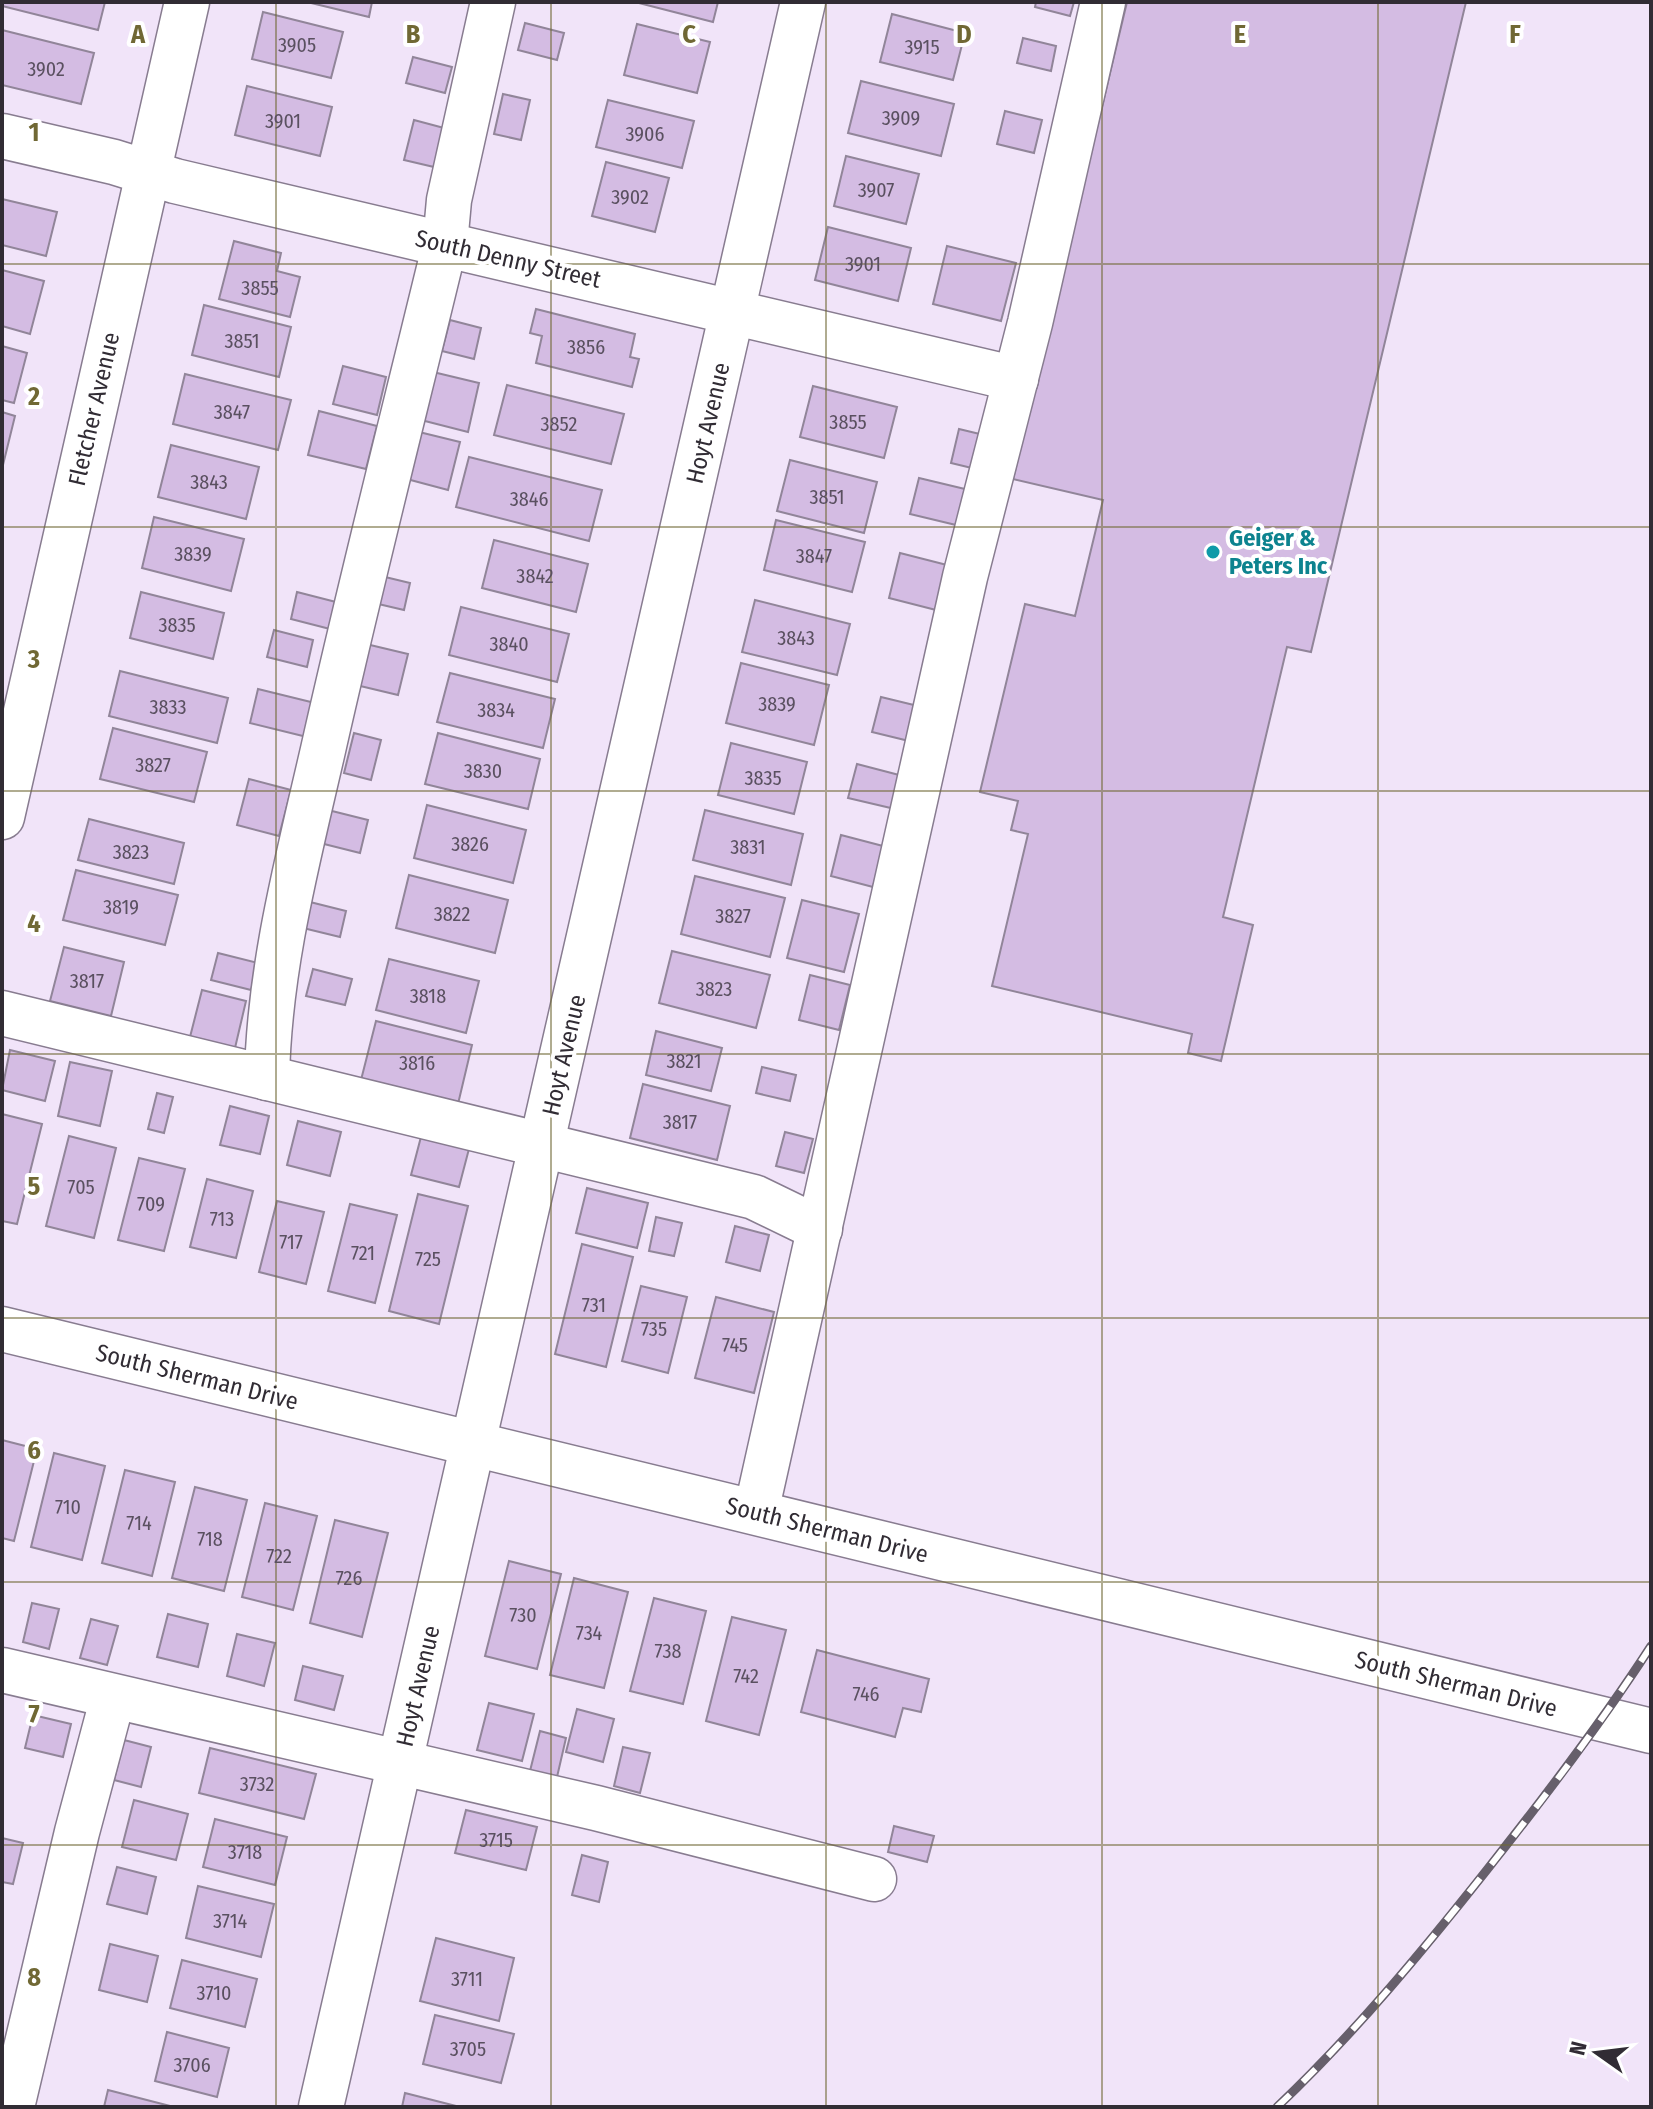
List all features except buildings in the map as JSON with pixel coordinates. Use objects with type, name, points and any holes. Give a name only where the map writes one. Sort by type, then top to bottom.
[{"type":"street","name":"Fletcher Avenue","points":[[2,817],[187,2]]},
{"type":"street","points":[[267,1078],[268,1029],[284,920],[361,581],[445,244],[449,200],[493,2]]},
{"type":"street","name":"Hoyt Avenue","points":[[321,2107],[803,2]]},
{"type":"street","points":[[756,1512],[965,577],[1016,379],[1103,2]]},
{"type":"street","name":"South Denny Street","points":[[2,136],[1016,379]]},
{"type":"street","points":[[2,1013],[754,1197],[820,1229]]},
{"type":"street","name":"South Sherman Drive","points":[[2,1329],[1651,1731]]},
{"type":"street","points":[[2,1670],[401,1762],[874,1879]]},
{"type":"street","points":[[12,2107],[77,1832],[113,1697]]},
{"type":"railway","points":[[1277,2107],[1359,2022],[1461,1902],[1571,1761],[1651,1646]]},
{"type":"place","name":"Geiger & Peters Inc","points":[[1213,552]]}]
